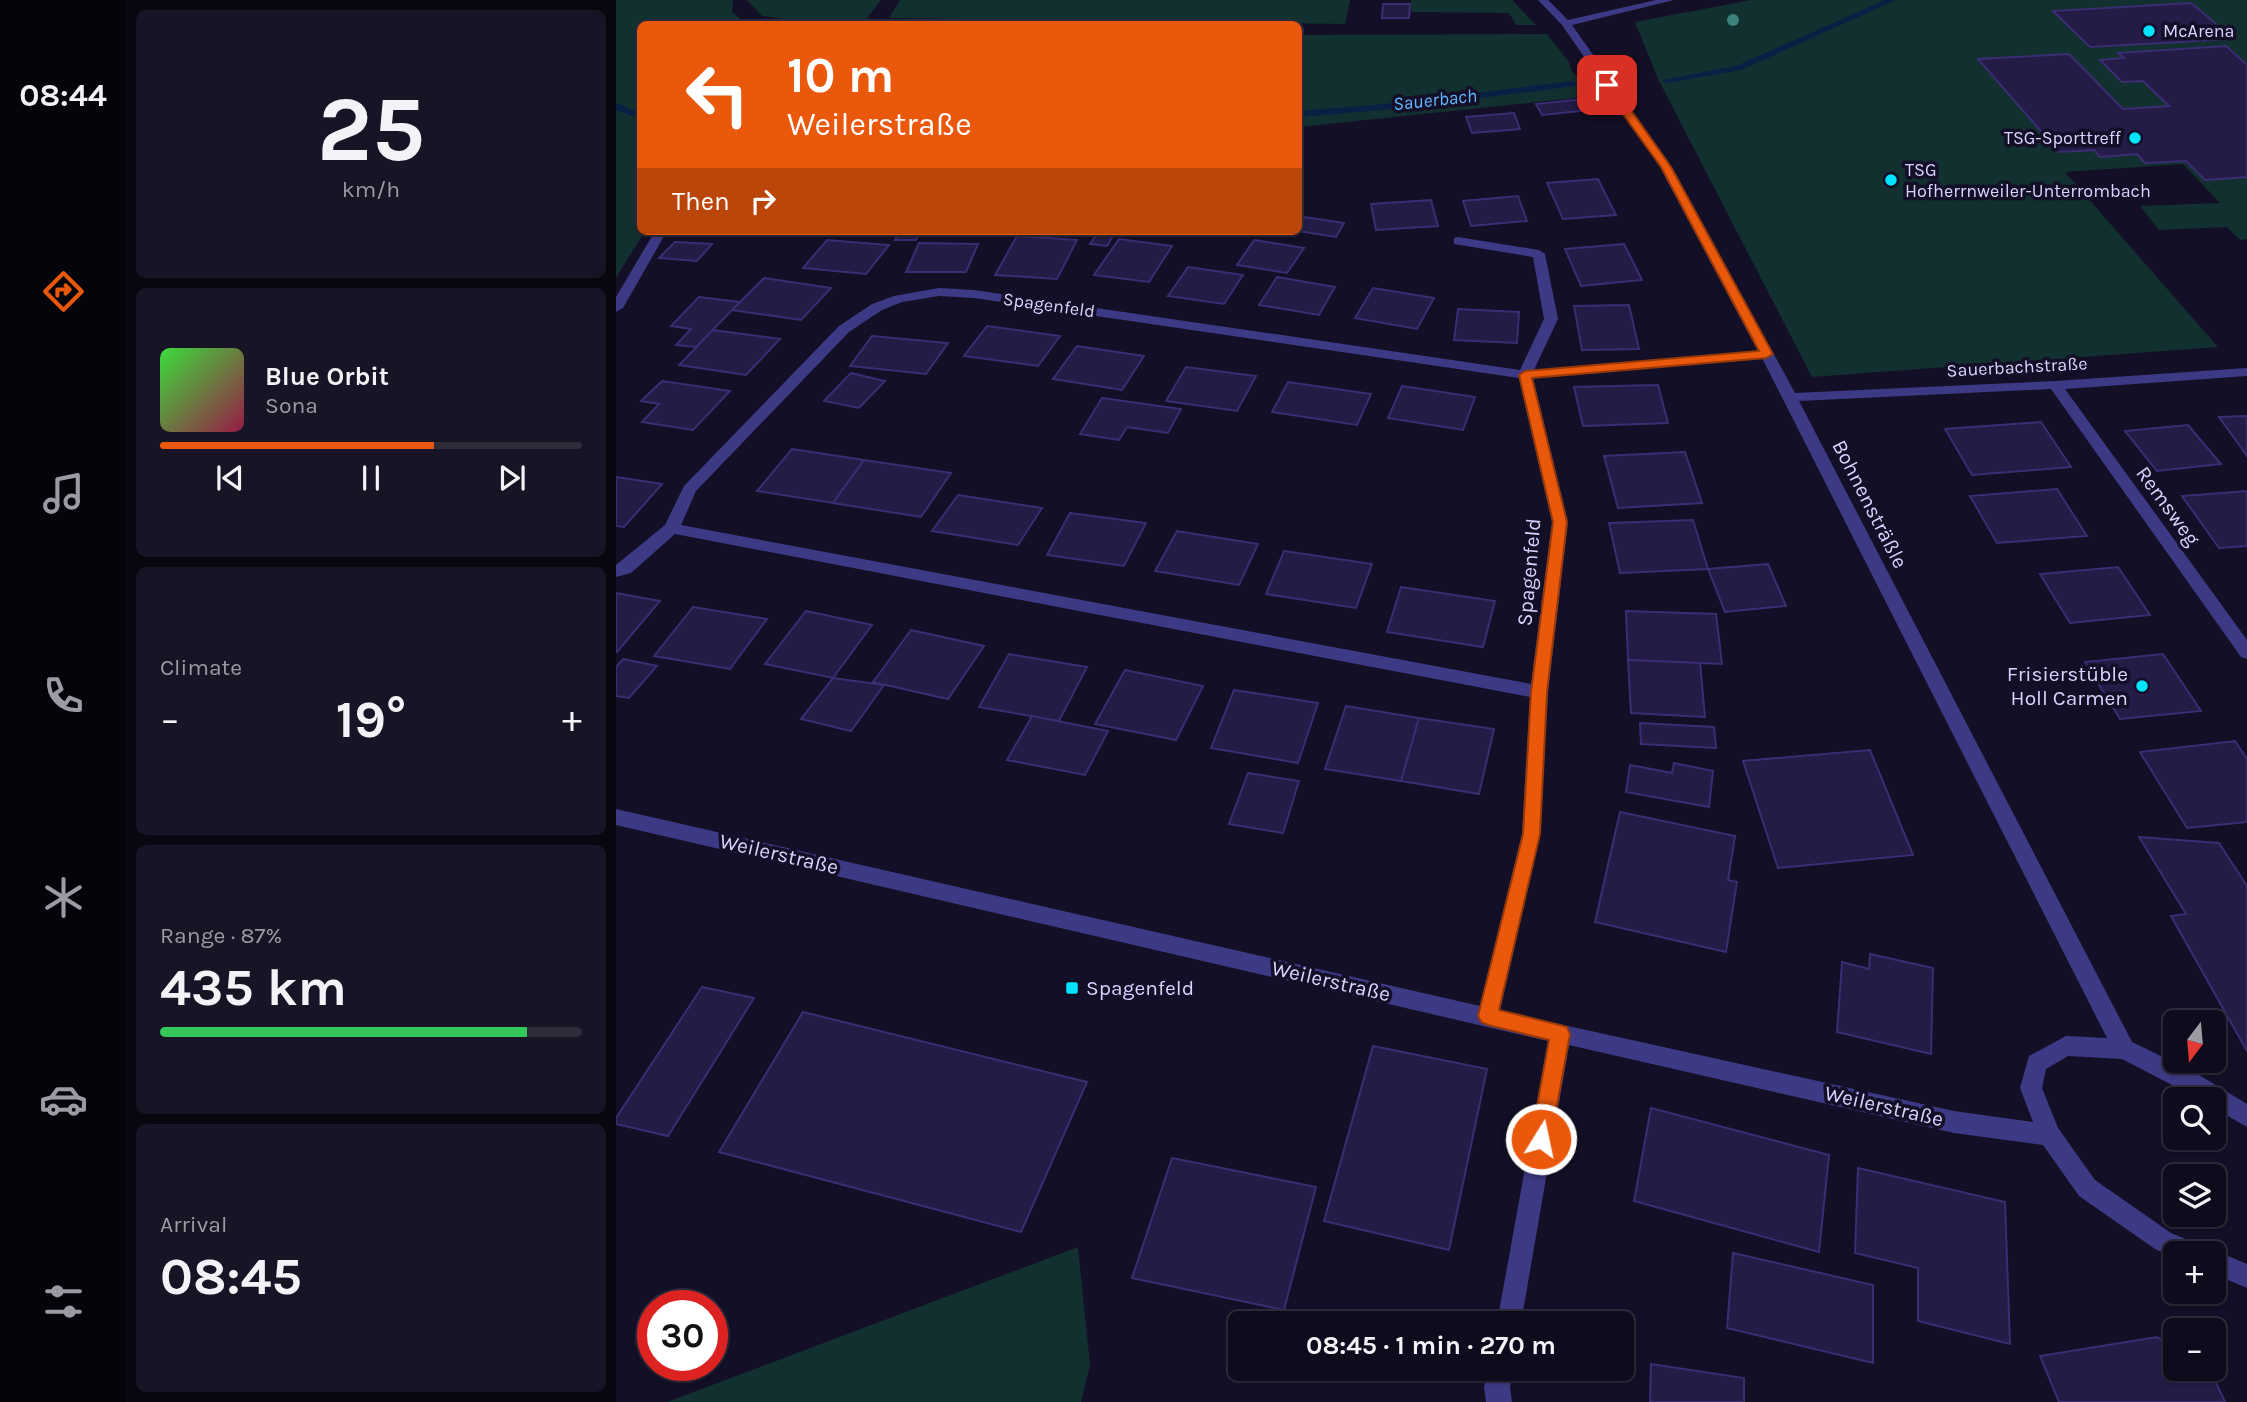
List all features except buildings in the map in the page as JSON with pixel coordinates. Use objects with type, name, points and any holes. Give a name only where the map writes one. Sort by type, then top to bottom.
[{"type":"street","name":"Bohnensträßle","points":[[1543,0],[1566,23],[1666,167],[1790,397],[2124,1049]]},
{"type":"street","points":[[1566,23],[1670,0]]},
{"type":"street","points":[[616,308],[659,235]]},
{"type":"street","points":[[1458,241],[1539,254],[1551,320],[1525,375]]},
{"type":"street","name":"Spagenfeld","points":[[616,571],[625,569],[672,528],[689,489],[844,329],[877,307],[922,294],[974,294],[1525,375],[1766,354]]},
{"type":"street","name":"Sauerbachstraße","points":[[1790,397],[2055,385],[2247,372]]},
{"type":"street","name":"Spagenfeld","points":[[1488,1016],[1531,834],[1539,692],[1560,522],[1525,375]]},
{"type":"street","name":"Remsweg","points":[[2055,385],[2247,653]]},
{"type":"street","points":[[672,528],[1539,692]]},
{"type":"street","name":"Weilerstraße","points":[[616,817],[1954,1122],[2049,1135]]},
{"type":"street","points":[[1511,1311],[1560,1034]]},
{"type":"street","points":[[2163,1241],[2087,1188],[2049,1135],[2031,1088],[2037,1063],[2066,1046],[2124,1049],[2186,1079],[2247,1116]]},
{"type":"street","points":[[2226,1267],[2247,1276]]},
{"type":"street","points":[[1499,1402],[1500,1381]]},
{"type":"green space","points":[[616,0],[733,0],[732,12],[743,21],[637,21],[637,235],[643,235],[616,278]]},
{"type":"green space","points":[[747,0],[881,0],[865,21],[800,21],[762,16]]},
{"type":"green space","points":[[900,0],[1350,0],[1345,24],[1302,23],[1302,21],[889,18]]},
{"type":"green space","points":[[1411,0],[1512,0],[1536,25],[1516,25],[1509,13],[1411,12]]},
{"type":"green space","name":"TSG Hofherrnweiler-Unterrombach","points":[[1751,0],[2247,0],[2247,239],[2240,240],[2227,227],[2159,230],[2140,206],[2220,203],[2183,164],[2065,172],[2218,347],[1812,377],[1658,79],[1635,22]]},
{"type":"green space","points":[[1547,34],[1569,62],[1571,70],[1596,96],[1302,127],[1302,35]]},
{"type":"green space","points":[[1078,1247],[1090,1365],[1081,1402],[667,1402]]},
{"type":"waterway","name":"Sauerbach","points":[[1667,80],[1738,68],[1892,0]]},
{"type":"waterway","name":"Sauerbach","points":[[1302,114],[1384,107],[1572,84]]},
{"type":"waterway","name":"Sauerbach","points":[[616,106],[637,115]]},
{"type":"place","name":"McArena","points":[[2149,31]]},
{"type":"place","name":"TSG-Sporttreff","points":[[2135,138]]},
{"type":"place","name":"TSG Hofherrnweiler-Unterrombach","points":[[1891,180]]},
{"type":"place","name":"Frisierstüble Holl Carmen","points":[[2142,686]]},
{"type":"place","name":"Spagenfeld","points":[[1072,988]]},
{"type":"route","points":[[1541,1139],[1560,1034],[1488,1016],[1531,834],[1539,692],[1560,522],[1525,375],[1766,354],[1666,167],[1607,85]]}]
